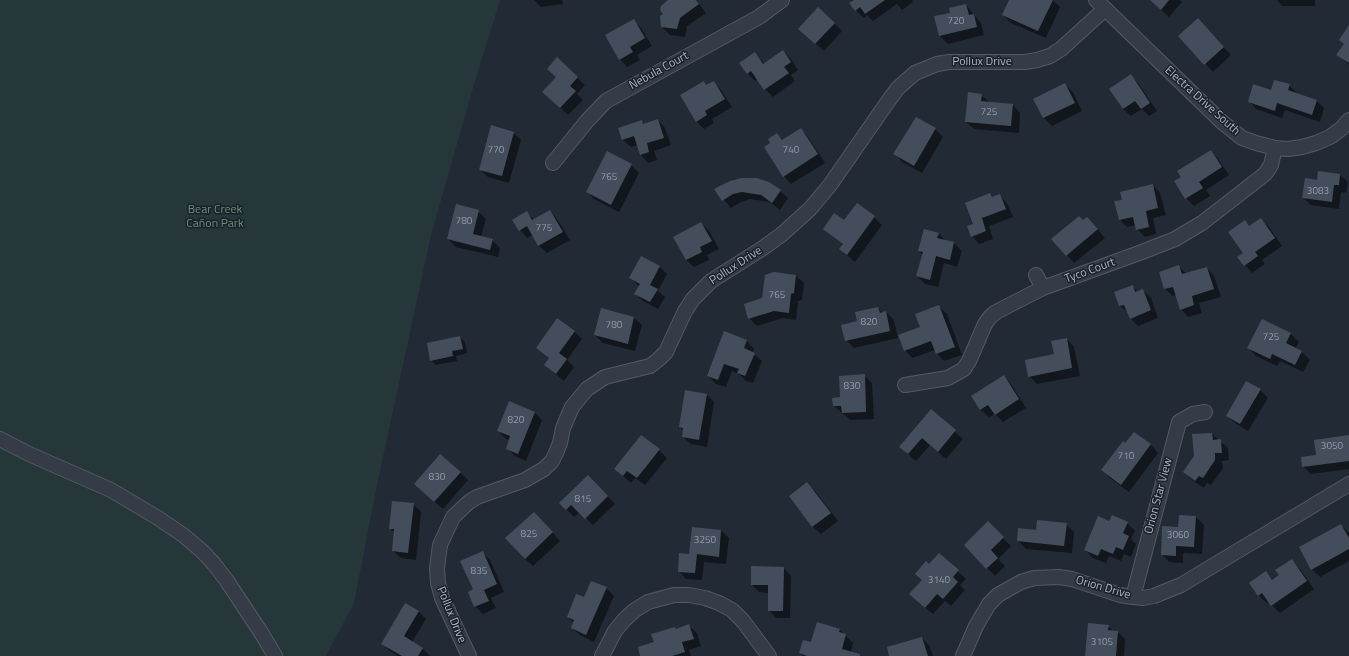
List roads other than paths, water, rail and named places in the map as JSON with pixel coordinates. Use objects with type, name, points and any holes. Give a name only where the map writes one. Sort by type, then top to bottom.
[{"type":"street","name":"Nebula Court","points":[[553,164],[587,121],[606,101],[759,17],[782,0]]},
{"type":"street","name":"Electra Drive South","points":[[1100,4],[1242,138],[1256,144],[1288,149],[1316,143],[1330,137],[1341,129],[1349,120]]},
{"type":"street","name":"Pollux Drive","points":[[469,656],[442,598],[438,583],[437,568],[440,545],[453,517],[469,502],[477,497],[525,480],[544,469],[552,461],[556,453],[563,428],[572,407],[588,388],[605,377],[650,366],[659,360],[666,352],[692,299],[711,281],[781,235],[810,209],[830,185],[898,88],[915,73],[937,64],[949,62],[1025,62],[1050,56],[1061,49],[1100,4]]},
{"type":"street","name":"Tyco Court","points":[[905,385],[948,378],[964,369],[985,324],[990,317],[1015,302],[1043,288],[1175,239],[1202,223],[1260,180],[1267,172],[1271,164],[1275,148]]},
{"type":"street","points":[[1036,276],[1043,288]]},
{"type":"street","name":"Orion Star View","points":[[1133,597],[1179,422],[1193,414],[1205,412]]},
{"type":"street","points":[[0,439],[29,454],[111,490],[158,518],[182,535],[202,551],[214,564],[275,656]]},
{"type":"street","name":"Orion Drive","points":[[963,656],[976,626],[989,604],[998,595],[1021,582],[1034,578],[1059,577],[1072,579],[1120,595],[1143,598],[1154,596],[1181,585],[1349,484]]},
{"type":"street","points":[[602,656],[615,631],[635,610],[648,602],[674,595],[689,595],[705,598],[732,610],[743,621],[769,656]]},
{"type":"park label","name":"Bear Creek Cañon Park","points":[[215,217]]}]
